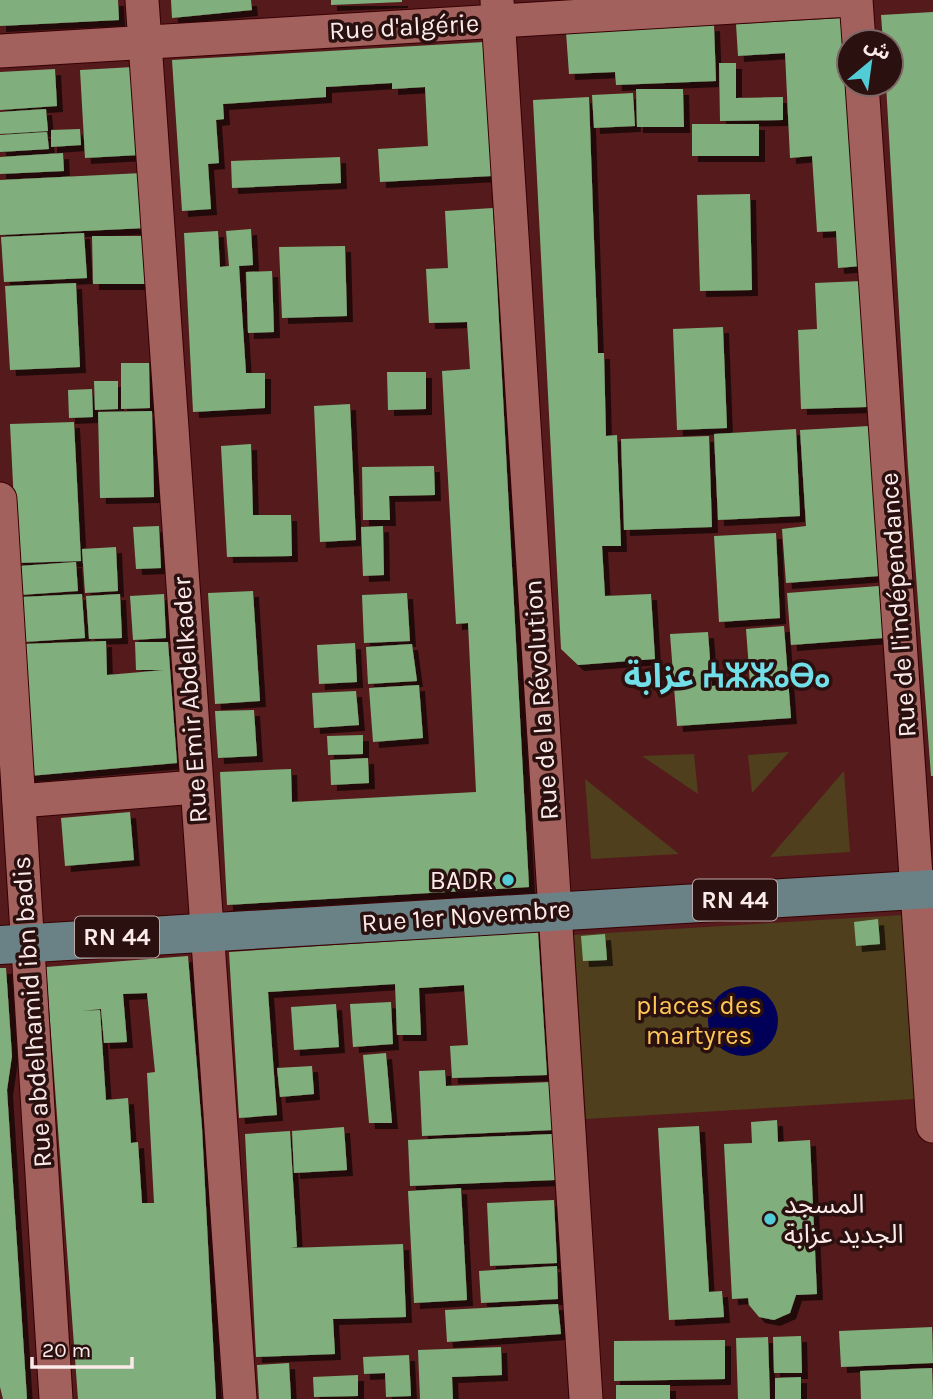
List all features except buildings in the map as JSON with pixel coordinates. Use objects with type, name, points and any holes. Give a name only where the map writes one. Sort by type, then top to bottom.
[{"type":"main road","name":"Rue 1er Novembre","points":[[14,944],[925,889]]},
{"type":"street","name":"Rue Emir Abdelkader","points":[[142,0],[240,1399]]},
{"type":"street","name":"Rue d'algérie","points":[[0,51],[145,43],[498,11],[850,0]]},
{"type":"street","points":[[856,0],[858,28]]},
{"type":"street","name":"Rue de la Révolution","points":[[498,11],[586,1399]]},
{"type":"street","name":"Rue de l'indépendance","points":[[863,98],[925,889],[933,1126]]},
{"type":"street","name":"Rue abdelhamid ibn badis","points":[[0,499],[19,801],[14,944],[56,1399]]},
{"type":"street","points":[[19,801],[196,787]]},
{"type":"green space","points":[[789,752],[752,793],[748,755]]},
{"type":"green space","points":[[694,754],[698,794],[642,756]]},
{"type":"green space","points":[[844,771],[850,852],[770,857]]},
{"type":"green space","points":[[585,779],[679,854],[591,859]]},
{"type":"green space","name":"places des martyres","points":[[903,915],[915,1099],[586,1119],[574,935]]},
{"type":"shaded area","points":[[743,986],[768,996],[778,1021],[768,1046],[743,1056],[718,1046],[708,1021],[718,996]]},
{"type":"place","name":"BADR","points":[[508,880]]},
{"type":"place","name":"المسجد الجديد عزابة","points":[[770,1219]]},
{"type":"district","name":"عزابة ⵄⵣⵣⴰⴱⴰ","points":[[727,676]]}]
